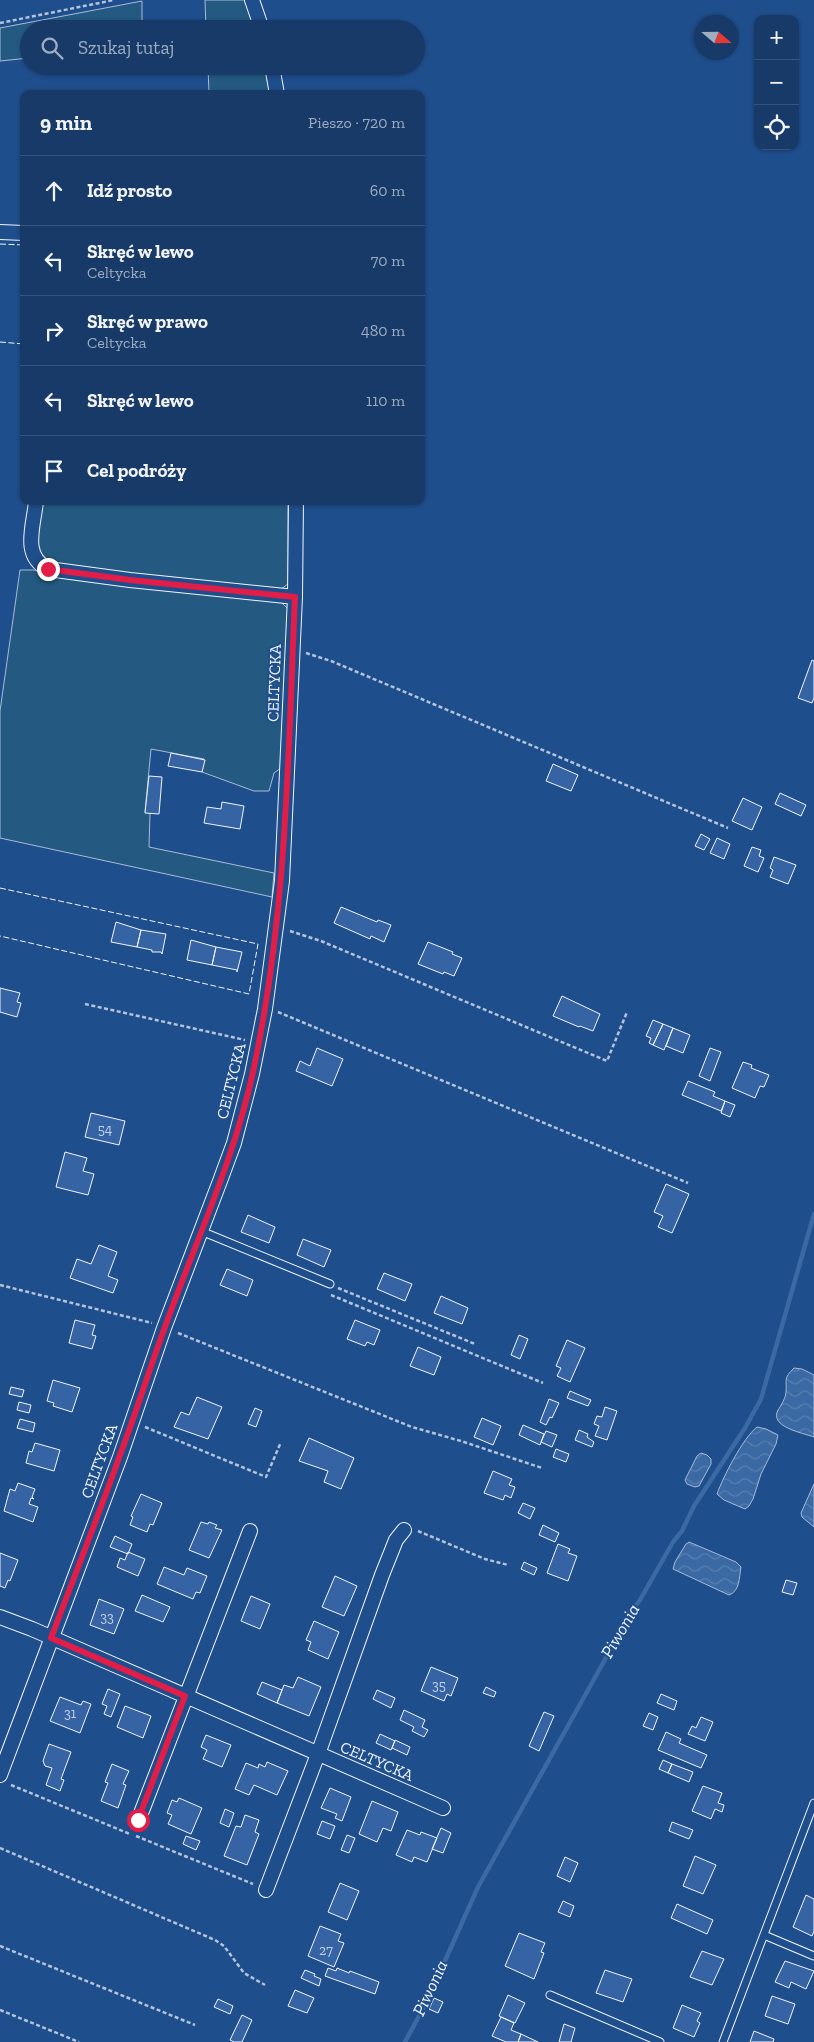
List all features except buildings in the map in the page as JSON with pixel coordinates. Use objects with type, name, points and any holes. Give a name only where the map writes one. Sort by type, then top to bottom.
[{"type":"street","points":[[252,0],[259,20]]},
{"type":"street","points":[[274,75],[276,90]]},
{"type":"street","points":[[0,232],[20,233]]},
{"type":"street","points":[[36,505],[31,549],[33,557],[48,569],[295,597]]},
{"type":"street","name":"CELTYCKA","points":[[0,1775],[132,1422],[164,1328],[234,1143],[245,1106],[259,1043],[276,928],[285,834],[295,597],[296,505]]},
{"type":"street","points":[[266,1890],[318,1754],[382,1575],[396,1540],[404,1530]]},
{"type":"street","points":[[138,1820],[250,1531]]},
{"type":"street","points":[[0,1617],[51,1638]]},
{"type":"street","name":"CELTYCKA","points":[[51,1638],[442,1808]]},
{"type":"lane","points":[[201,1231],[330,1284]]},
{"type":"lane","points":[[723,2042],[814,1803]]},
{"type":"lane","points":[[764,1935],[814,1956]]},
{"type":"lane","points":[[550,1995],[660,2042]]},
{"type":"path","points":[[0,22],[114,0]]},
{"type":"path","points":[[292,650],[331,661],[728,828]]},
{"type":"path","points":[[276,928],[321,941],[607,1061],[627,1012]]},
{"type":"path","points":[[85,1004],[259,1043]]},
{"type":"path","points":[[264,1009],[294,1018],[688,1183]]},
{"type":"path","points":[[330,1284],[475,1344]]},
{"type":"path","points":[[0,1285],[164,1328],[412,1427],[542,1468]]},
{"type":"path","points":[[323,1291],[543,1383]]},
{"type":"path","points":[[132,1422],[266,1477],[281,1442]]},
{"type":"path","points":[[404,1530],[416,1530],[486,1559],[508,1564]]},
{"type":"path","points":[[0,1848],[215,1940],[224,1946],[244,1973],[264,1985]]},
{"type":"path","points":[[0,1946],[195,2025]]},
{"type":"path","points":[[0,2010],[79,2042]]},
{"type":"shaded area","points":[[205,0],[247,0],[253,20],[206,20]]},
{"type":"shaded area","points":[[142,1],[142,20],[42,20]]},
{"type":"shaded area","points":[[20,24],[20,59],[0,61],[0,28]]},
{"type":"shaded area","points":[[208,75],[268,75],[270,90],[209,90]]},
{"type":"shaded area","points":[[41,505],[288,505],[288,584],[281,589],[267,589],[51,564],[43,560],[36,543]]},
{"type":"shaded area","points":[[20,570],[34,570],[47,574],[281,602],[288,609],[281,768],[274,773],[269,791],[254,791],[202,772],[204,759],[151,749],[145,812],[150,813],[149,847],[274,873],[272,897],[0,838],[0,711]]},
{"type":"water","points":[[794,1368],[802,1369],[814,1375],[814,1437],[788,1428],[778,1421],[778,1410],[786,1392],[786,1379]]},
{"type":"water","points":[[757,1427],[778,1435],[776,1444],[761,1474],[753,1499],[745,1509],[724,1500],[717,1494],[740,1449]]},
{"type":"water","points":[[701,1453],[711,1459],[711,1464],[699,1486],[695,1487],[687,1484],[685,1480],[697,1456]]},
{"type":"water","points":[[814,1484],[814,1527],[802,1517],[801,1513]]},
{"type":"water","points":[[689,1542],[736,1562],[741,1567],[738,1584],[733,1593],[729,1595],[673,1569],[675,1562]]},
{"type":"waterway","name":"Piwonia","points":[[405,2042],[427,2001],[478,1887],[627,1617],[640,1600],[673,1542],[682,1531],[694,1506],[745,1428],[761,1399],[814,1214]]},
{"type":"fence","points":[[0,244],[20,245]]},
{"type":"fence","points":[[0,342],[20,344]]},
{"type":"fence","points":[[0,888],[258,944],[249,994],[0,936]]},
{"type":"route","points":[[48,569],[130,580],[295,597],[282,881],[259,1043],[245,1106],[234,1143],[164,1328],[120,1457],[51,1638],[185,1696],[138,1820]]}]
